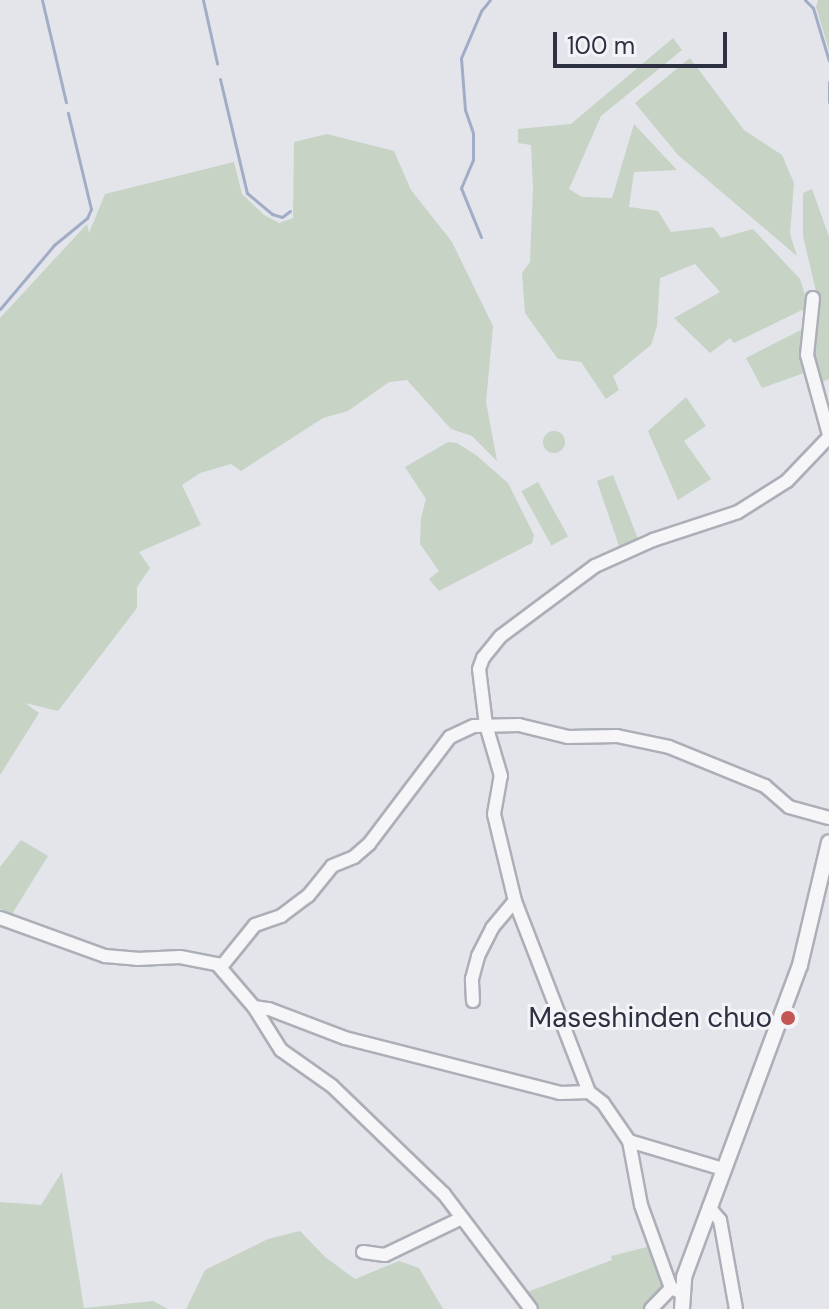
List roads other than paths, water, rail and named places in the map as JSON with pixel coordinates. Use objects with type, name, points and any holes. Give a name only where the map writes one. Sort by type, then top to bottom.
[{"type":"street","points":[[682,1309],[641,1205],[629,1141],[603,1103],[589,1092],[515,901],[494,814],[501,776],[486,725],[479,669],[483,658],[501,636],[595,566],[653,540],[716,522],[753,503],[787,481],[829,436],[807,355],[813,298]]},
{"type":"street","points":[[221,967],[255,925],[281,916],[308,896],[332,866],[354,857],[369,844],[450,737],[486,725],[519,725],[568,737],[617,736],[669,747],[765,786],[789,807],[829,818]]},
{"type":"street","points":[[651,1309],[676,1290],[751,1106],[800,965],[829,842]]},
{"type":"street","points":[[473,1001],[472,979],[478,956],[492,928],[515,901]]},
{"type":"street","points":[[0,918],[105,956],[137,959],[180,957],[211,961],[221,967],[254,1007],[281,1050],[332,1086],[444,1194],[531,1309]]},
{"type":"street","points":[[254,1007],[269,1009],[345,1038],[560,1093],[589,1092]]},
{"type":"street","points":[[629,1141],[723,1169]]},
{"type":"street","points":[[709,1207],[720,1220],[736,1309]]},
{"type":"street","points":[[363,1252],[385,1255],[462,1218]]},
{"type":"waterway","points":[[42,0],[66,102]]},
{"type":"waterway","points":[[203,0],[217,63]]},
{"type":"waterway","points":[[481,237],[461,188],[473,160],[473,133],[465,110],[461,58],[481,11],[490,0]]},
{"type":"waterway","points":[[805,0],[813,8],[829,61]]},
{"type":"waterway","points":[[220,79],[247,193],[272,214],[282,217],[290,211]]},
{"type":"waterway","points":[[829,82],[829,102]]},
{"type":"waterway","points":[[0,309],[54,245],[87,218],[91,209],[68,113]]},
{"type":"place","name":"Maseshinden chuo","points":[[788,1018]]}]
